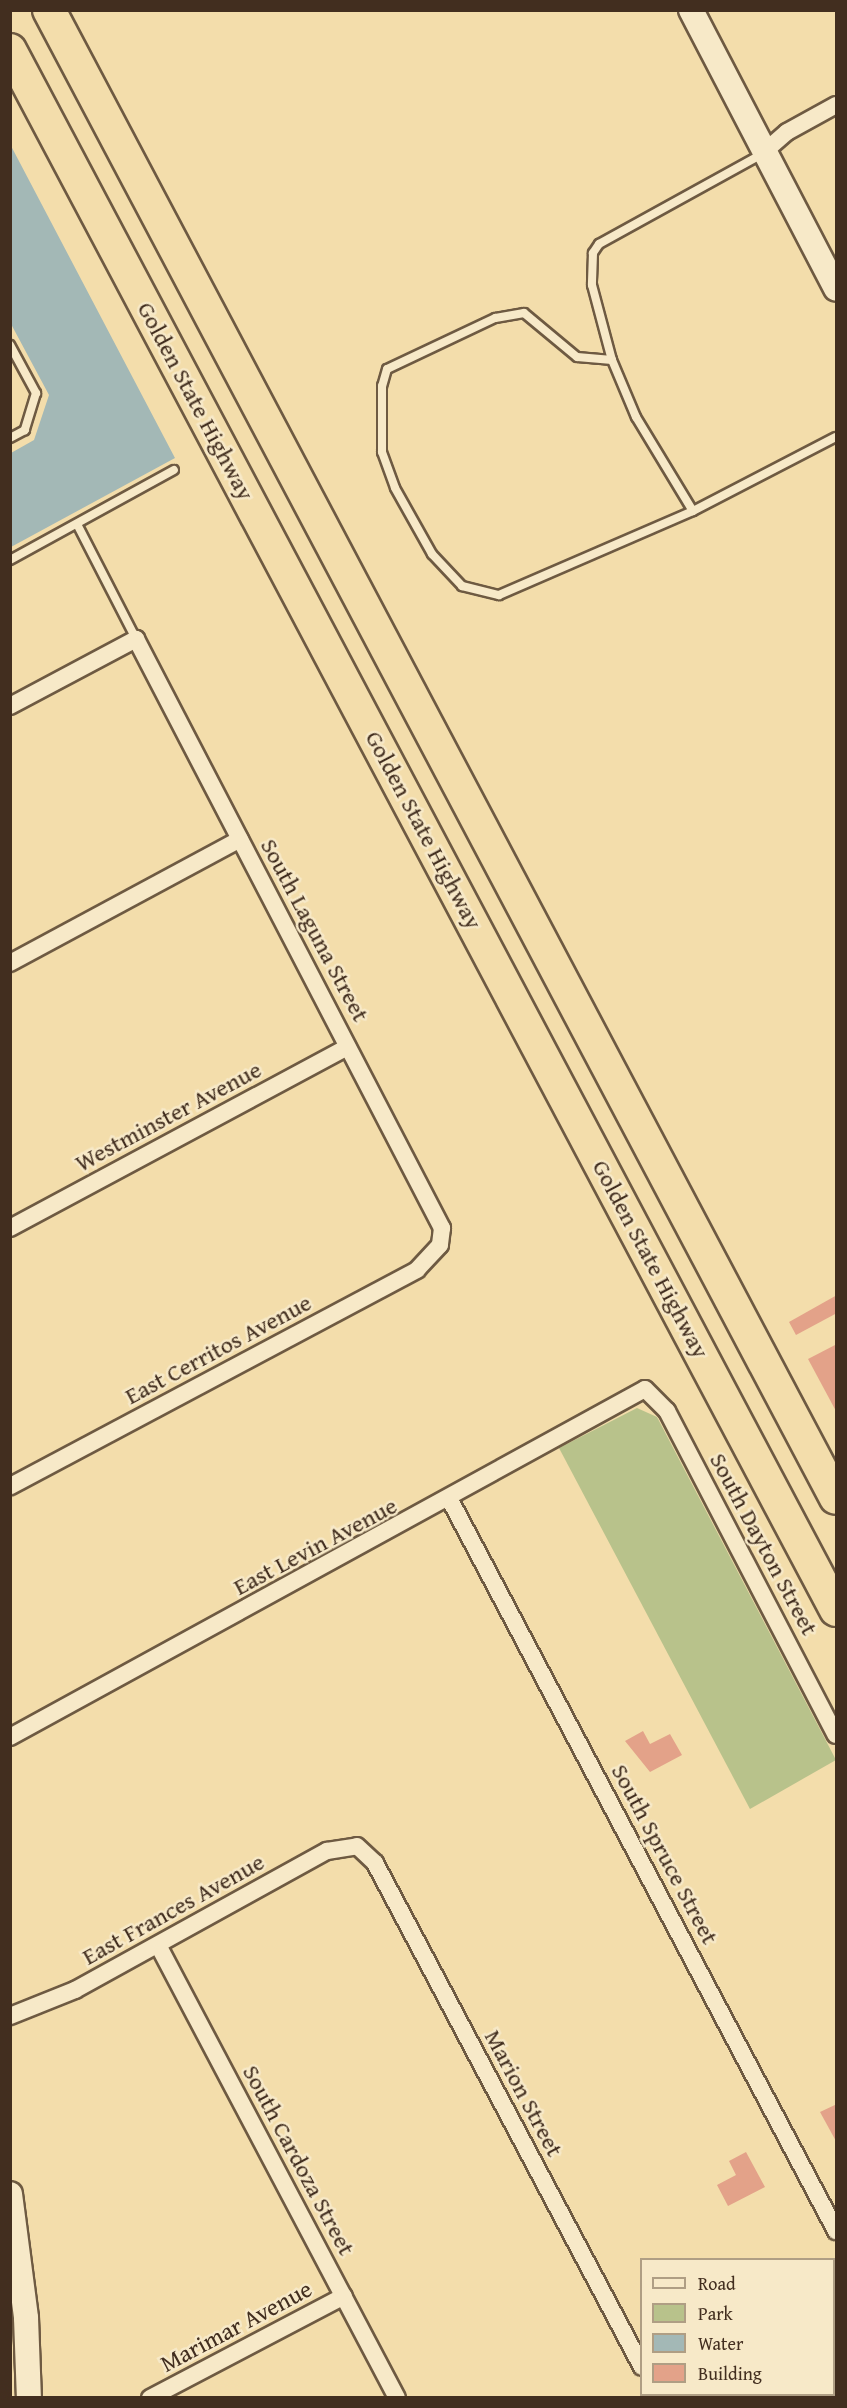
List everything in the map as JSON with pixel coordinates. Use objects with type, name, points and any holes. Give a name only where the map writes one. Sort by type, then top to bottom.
[{"type":"highway","points":[[49,10],[837,1498]]},
{"type":"highway","points":[[66,10],[76,62]]},
{"type":"highway","name":"Golden State Highway","points":[[10,50],[837,1610]]},
{"type":"main road","points":[[691,10],[837,289]]},
{"type":"main road","points":[[10,2194],[29,2397]]},
{"type":"street","points":[[764,152],[787,132],[837,105]]},
{"type":"street","points":[[10,706],[136,639]]},
{"type":"street","name":"South Laguna Street","points":[[136,639],[348,1047],[437,1211],[441,1245]]},
{"type":"street","points":[[10,963],[240,839]]},
{"type":"street","name":"Westminster Avenue","points":[[10,1228],[348,1047]]},
{"type":"street","name":"East Cerritos Avenue","points":[[10,1486],[417,1270],[441,1245]]},
{"type":"street","name":"East Levin Avenue","points":[[10,1737],[450,1500],[637,1389]]},
{"type":"street","name":"South Dayton Street","points":[[637,1389],[653,1393],[667,1411],[837,1735]]},
{"type":"street","name":"South Spruce Street","points":[[450,1500],[837,2231]]},
{"type":"street","name":"East Frances Avenue","points":[[10,2016],[158,1946],[327,1851],[357,1846]]},
{"type":"street","name":"Marion Street","points":[[357,1846],[375,1863],[640,2363]]},
{"type":"street","name":"South Cardoza Street","points":[[158,1946],[397,2397]]},
{"type":"street","name":"Marimar Avenue","points":[[150,2397],[344,2296]]},
{"type":"lane","points":[[693,511],[636,417],[612,360],[592,285],[593,253],[599,244],[764,152]]},
{"type":"lane","points":[[612,360],[578,357],[524,313],[495,318],[387,369],[382,386],[382,452],[395,488],[432,554],[462,586],[499,595],[693,511],[837,437]]},
{"type":"lane","points":[[10,345],[36,393],[25,430],[10,438]]},
{"type":"lane","points":[[10,560],[174,470]]},
{"type":"lane","points":[[77,524],[136,639]]},
{"type":"green space","points":[[637,1408],[657,1417],[836,1760],[750,1809],[559,1448]]},
{"type":"water","points":[[10,144],[175,458],[11,547],[11,453],[34,440],[49,395],[11,324]]},
{"type":"building","points":[[837,1295],[837,1313],[796,1335],[789,1322]]},
{"type":"building","points":[[837,1344],[837,1413],[808,1359]]},
{"type":"building","points":[[643,1731],[650,1744],[670,1734],[682,1755],[650,1772],[625,1741]]},
{"type":"building","points":[[837,2104],[837,2143],[820,2112]]},
{"type":"building","points":[[746,2152],[765,2187],[728,2206],[717,2185],[736,2175],[729,2161]]}]
